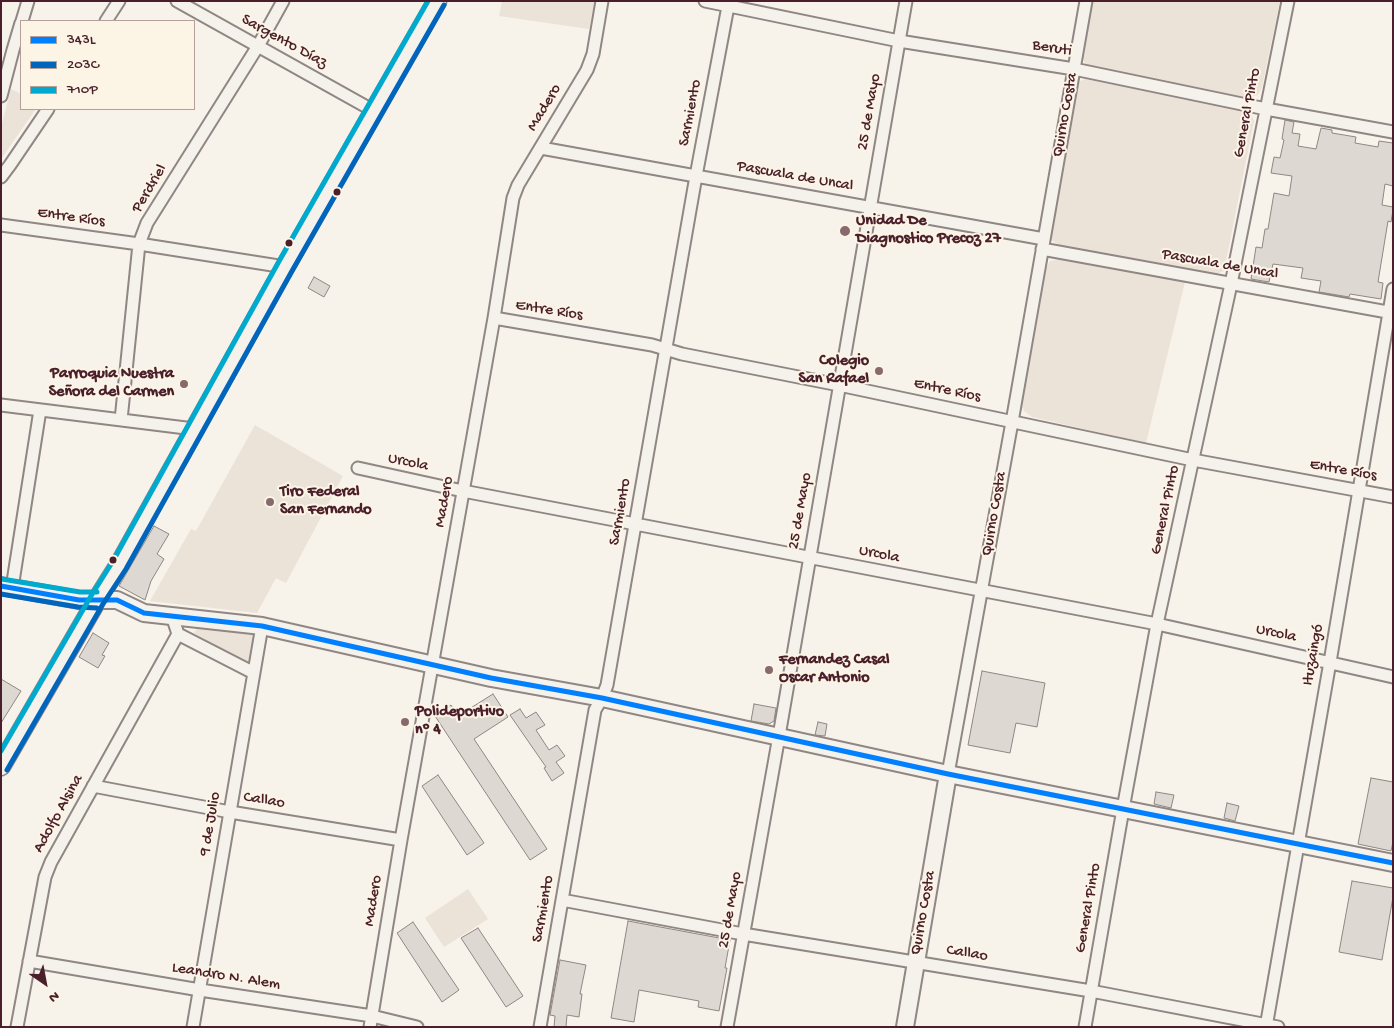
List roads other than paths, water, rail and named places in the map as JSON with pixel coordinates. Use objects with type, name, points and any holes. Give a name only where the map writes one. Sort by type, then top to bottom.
[{"type":"main road","points":[[1,766],[119,565],[285,267],[438,1]]},
{"type":"main road","points":[[7,587],[79,600],[117,600],[144,613],[262,626],[491,678],[602,698],[948,774],[1393,863]]},
{"type":"main road","name":"Quirno Costa","points":[[904,1027],[948,774]]},
{"type":"street","points":[[23,20],[28,1]]},
{"type":"street","points":[[107,20],[119,1]]},
{"type":"street","name":"Sargento Díaz","points":[[177,1],[374,111]]},
{"type":"street","name":"Perdriel","points":[[121,420],[139,244],[147,223],[258,46],[283,1]]},
{"type":"street","name":"Madero","points":[[371,1022],[401,840],[494,318],[513,198],[518,185],[588,70],[602,1]]},
{"type":"street","name":"Beruti","points":[[706,1],[729,4],[899,41],[1074,69],[1266,109],[1393,132]]},
{"type":"street","name":"25 de Mayo","points":[[726,1027],[779,736],[906,1]]},
{"type":"street","name":"Quirno Costa","points":[[948,774],[1086,1]]},
{"type":"street","name":"General Pinto","points":[[1085,1027],[1157,624],[1288,1]]},
{"type":"street","name":"Sarmiento","points":[[540,1027],[596,710],[607,686],[696,176],[729,4]]},
{"type":"street","points":[[1,96],[7,49],[20,26]]},
{"type":"street","points":[[1,177],[47,110]]},
{"type":"street","name":"Pascuala de Uncal","points":[[540,148],[870,208],[1230,284],[1391,313]]},
{"type":"street","name":"Entre Ríos","points":[[1,225],[285,267]]},
{"type":"street","name":"Ituzaingó","points":[[1266,1026],[1330,662],[1358,490],[1391,313],[1393,289]]},
{"type":"street","name":"Entre Ríos","points":[[494,318],[652,345],[682,354],[839,385],[1193,460],[1393,496]]},
{"type":"street","points":[[1,405],[194,428]]},
{"type":"street","points":[[7,587],[40,410]]},
{"type":"street","name":"Urcola","points":[[358,468],[635,525],[1157,624],[1393,677]]},
{"type":"street","points":[[172,616],[178,634],[254,672]]},
{"type":"street","name":"9 de Julio","points":[[193,1027],[262,626]]},
{"type":"street","name":"Adolfo Alsina","points":[[18,1027],[45,877],[51,862],[178,634]]},
{"type":"street","name":"Callao","points":[[93,786],[230,812],[401,840]]},
{"type":"street","name":"Callao","points":[[562,900],[743,934],[1091,991],[1278,1027]]},
{"type":"street","name":"Leandro N. Alem","points":[[29,960],[371,1022],[417,1027]]},
{"type":"place","name":"Unidad De Diagnostico Precoz 27","points":[[845,231]]},
{"type":"place","name":"Colegio San Rafael","points":[[879,371]]},
{"type":"place","name":"Parroquia Nuestra Señora del Carmen","points":[[184,384]]},
{"type":"place","name":"Tiro Federal San Fernando","points":[[270,502]]},
{"type":"place","name":"Fernandez Casal Oscar Antonio","points":[[769,670]]},
{"type":"place","name":"Polideportivo nº 4","points":[[405,722]]}]
